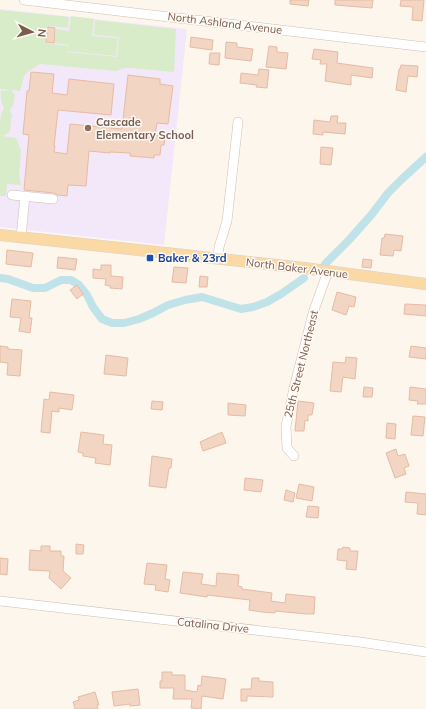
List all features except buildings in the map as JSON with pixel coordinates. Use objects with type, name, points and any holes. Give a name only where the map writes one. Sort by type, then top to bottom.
[{"type":"main road","name":"North Baker Avenue","points":[[0,235],[328,271],[426,284]]},
{"type":"street","name":"North Ashland Avenue","points":[[24,0],[83,3],[426,47]]},
{"type":"street","points":[[218,259],[219,247],[227,220],[238,122]]},
{"type":"street","points":[[12,195],[53,199]]},
{"type":"street","points":[[22,237],[26,196]]},
{"type":"street","name":"25th Street Northeast","points":[[294,456],[287,448],[286,426],[313,314],[328,271]]},
{"type":"street","name":"Catalina Drive","points":[[0,601],[360,642],[426,652]]},
{"type":"shaded area","name":"Cascade Elementary School","points":[[0,9],[187,29],[164,245],[0,227]]},
{"type":"green space","points":[[0,10],[69,17],[68,28],[48,26],[46,43],[67,46],[67,52],[117,57],[119,37],[94,35],[95,20],[176,29],[174,72],[131,68],[116,71],[40,64],[29,71],[24,76],[20,91],[11,90],[15,95],[10,112],[12,114],[10,131],[2,136],[16,138],[21,151],[19,175],[21,185],[7,184],[6,196],[0,196],[0,121],[4,108],[1,102],[1,90],[10,90],[0,89]]},
{"type":"green space","points":[[71,16],[94,19],[92,36],[118,38],[116,56],[67,51],[68,45],[54,43],[56,29],[69,31]]},
{"type":"waterway","points":[[325,264],[350,239],[388,193],[426,157]]},
{"type":"waterway","points":[[0,278],[8,279],[33,288],[45,288],[61,280],[71,280],[79,285],[87,295],[93,307],[102,319],[112,323],[124,323],[139,319],[168,305],[202,297],[241,309],[253,307],[267,302],[304,278]]},
{"type":"place","name":"Cascade Elementary School","points":[[88,128]]},
{"type":"place","name":"Baker & 23rd","points":[[150,258]]}]
